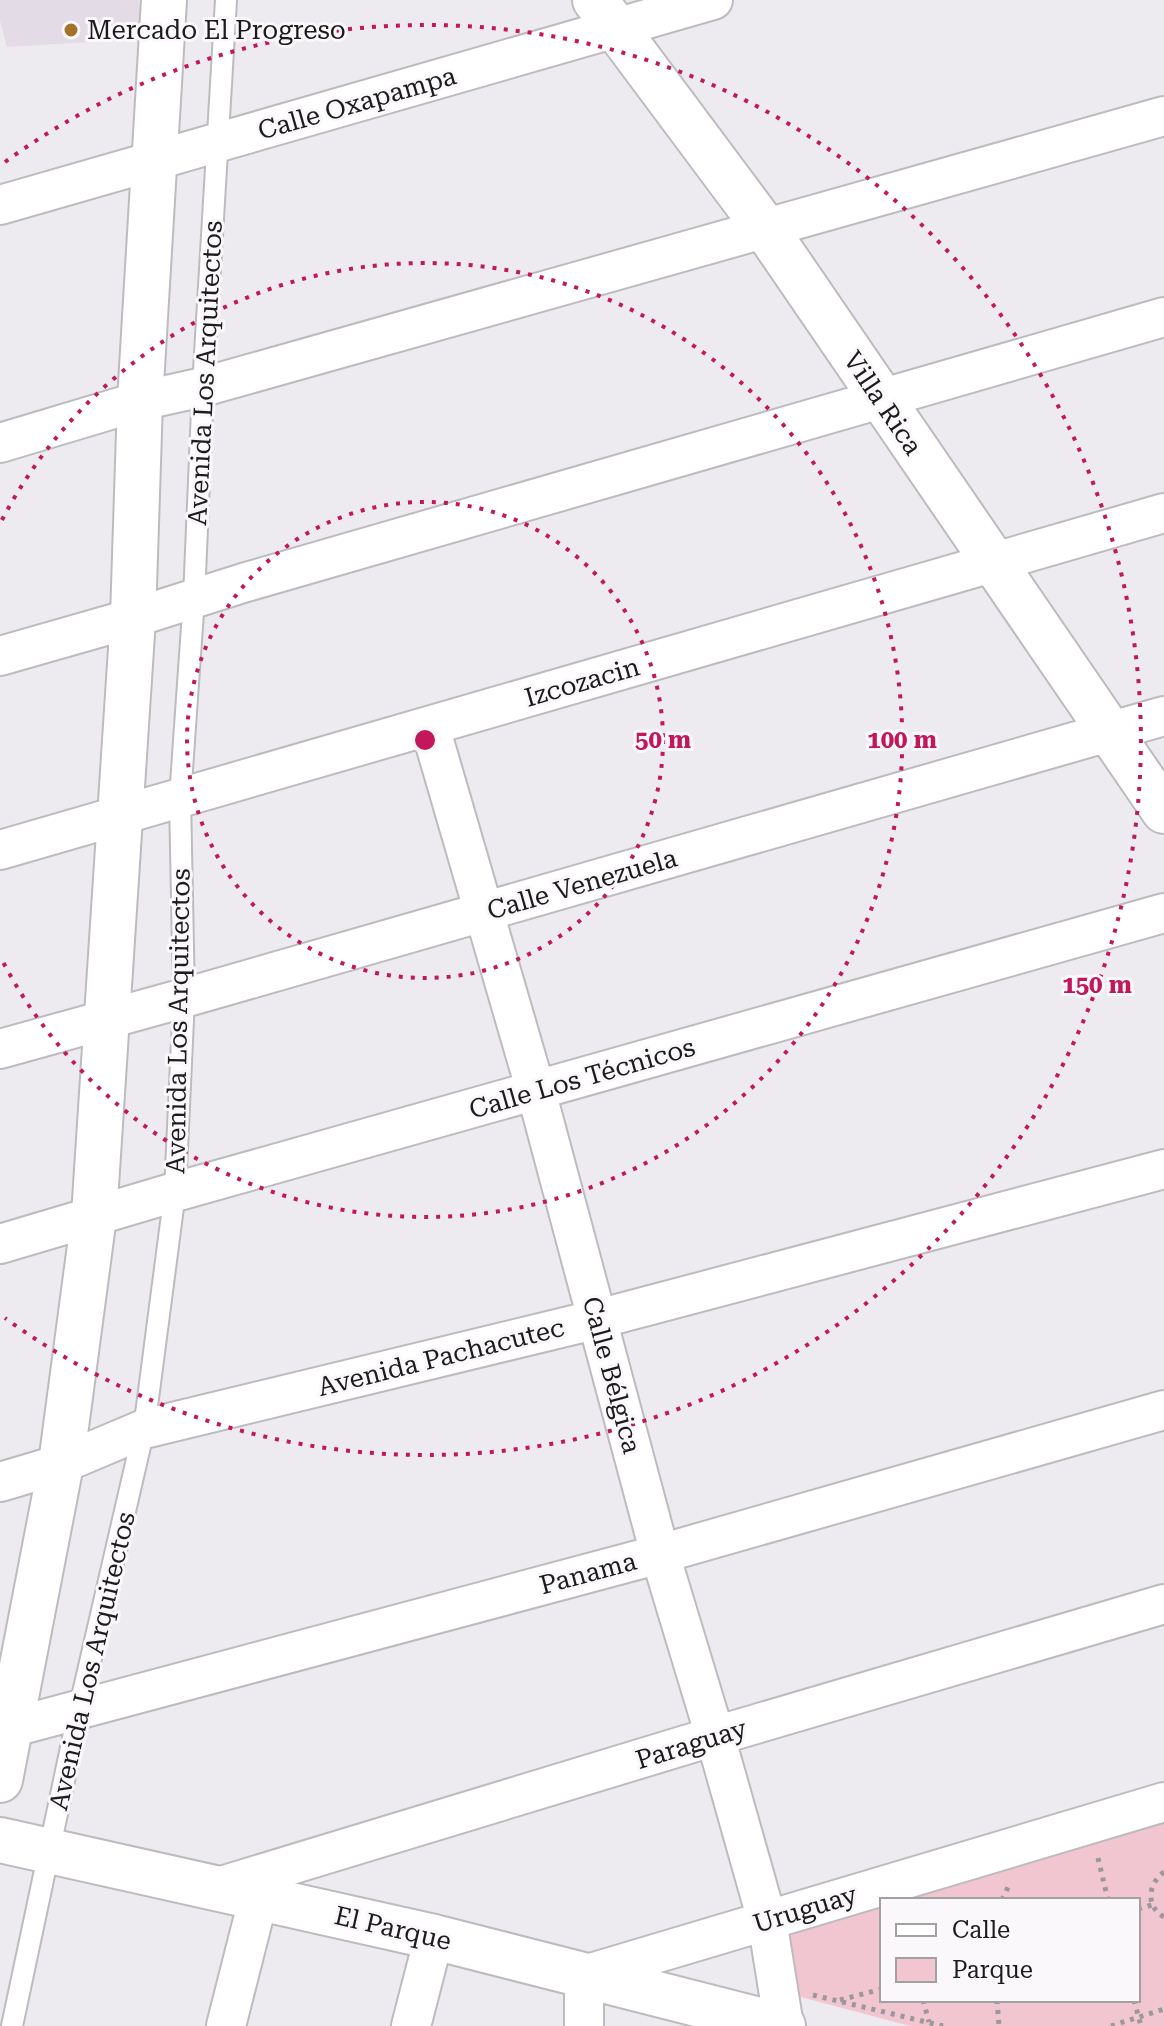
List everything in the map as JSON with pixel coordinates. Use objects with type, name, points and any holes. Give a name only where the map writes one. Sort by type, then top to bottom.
[{"type":"main road","points":[[0,1780],[61,1464],[94,1216],[133,618],[140,401],[164,0]]},
{"type":"main road","name":"Villa Rica","points":[[605,14],[765,228],[1164,811]]},
{"type":"main road","name":"El Parque","points":[[0,1840],[434,1937],[584,1975],[791,2015]]},
{"type":"street","name":"Calle Oxapampa","points":[[0,205],[218,143],[605,14],[713,0]]},
{"type":"street","points":[[0,443],[140,401],[203,387],[1164,116]]},
{"type":"street","points":[[0,656],[880,397],[1164,317]]},
{"type":"street","name":"Izcozacin","points":[[0,850],[1164,513]]},
{"type":"street","name":"Calle Venezuela","points":[[0,1049],[1164,716]]},
{"type":"street","name":"Calle Bélgica","points":[[430,727],[536,1091],[660,1554],[715,1736],[791,2015]]},
{"type":"street","name":"Calle Los Técnicos","points":[[0,1244],[1164,913]]},
{"type":"street","name":"Avenida Pachacutec","points":[[0,1482],[61,1464],[144,1429],[598,1319],[1164,1169]]},
{"type":"street","name":"Panama","points":[[10,1728],[660,1554],[1164,1410]]},
{"type":"street","name":"Paraguay","points":[[239,1892],[715,1736],[1164,1604]]},
{"type":"street","name":"Uruguay","points":[[584,1975],[1164,1802]]},
{"type":"street","points":[[226,2026],[239,1892]]},
{"type":"street","points":[[411,2026],[434,1937]]},
{"type":"street","points":[[584,1975],[584,2026]]},
{"type":"lane","name":"Avenida Los Arquitectos","points":[[12,2026],[79,1710],[144,1429],[175,1192],[184,998],[180,798],[194,598],[226,0]]},
{"type":"path","points":[[1096,1853],[1107,1898]]},
{"type":"path","points":[[1164,1872],[1152,1886],[1152,1905],[1164,1917]]},
{"type":"path","points":[[1140,1908],[1152,1905]]},
{"type":"path","points":[[791,2015],[880,1990]]},
{"type":"path","points":[[838,2001],[943,2026]]},
{"type":"path","points":[[924,2002],[929,2023]]},
{"type":"path","points":[[997,2002],[999,2026]]},
{"type":"path","points":[[1135,2002],[1141,2026]]},
{"type":"path","points":[[1111,2026],[1164,2009]]},
{"type":"shaded area","name":"Mercado El Progreso","points":[[0,0],[139,0],[141,39],[7,47],[0,21]]},
{"type":"green space","points":[[1164,1815],[1164,2026],[910,2026],[797,1996],[786,1924]]},
{"type":"place","name":"Mercado El Progreso","points":[[71,30]]}]
